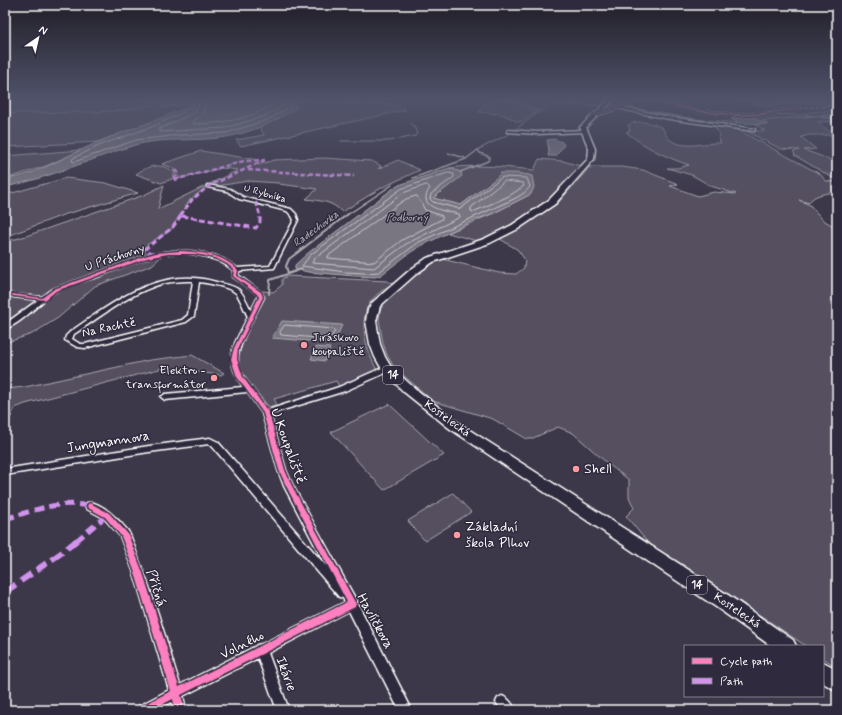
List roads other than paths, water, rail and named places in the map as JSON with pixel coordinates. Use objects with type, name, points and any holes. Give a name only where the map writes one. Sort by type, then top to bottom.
[{"type":"main road","name":"Kostelecká","points":[[585,132],[592,149],[590,161],[558,197],[542,210],[487,241],[430,260],[380,299],[373,309],[371,321],[375,344],[380,357],[387,369],[408,390],[453,425],[722,601],[786,645]]},
{"type":"main road","points":[[824,672],[837,681]]},
{"type":"street","name":"U Rybníka","points":[[209,186],[228,190],[241,198],[284,208],[292,212],[296,220],[280,248],[272,267],[236,270]]},
{"type":"street","name":"U Práchovny","points":[[5,327],[55,290],[146,257],[161,254],[194,254],[214,256],[232,266],[236,270],[235,276],[259,293],[261,297],[251,316]]},
{"type":"street","name":"Na Rachtě","points":[[196,279],[191,316],[184,321],[85,346],[79,346],[68,340],[72,333],[146,287],[168,280],[196,279],[234,289],[238,292],[251,316]]},
{"type":"street","points":[[13,295],[43,299]]},
{"type":"street","name":"U Koupaliště","points":[[251,316],[236,348],[234,359],[240,377],[266,413],[282,470],[289,486],[352,604]]},
{"type":"street","points":[[266,413],[342,389],[387,369]]},
{"type":"street","points":[[165,396],[249,389]]},
{"type":"street","name":"Jungmannova","points":[[5,472],[204,441],[210,441],[215,444]]},
{"type":"street","name":"Havlíčkova","points":[[215,444],[352,604],[406,710]]},
{"type":"street","name":"Příčná","points":[[90,506],[107,515],[124,534],[139,573],[180,710]]},
{"type":"street","name":"Volného","points":[[143,710],[352,604]]},
{"type":"street","name":"Ikárie","points":[[261,649],[283,710]]},
{"type":"water","points":[[124,132],[247,132],[226,137],[168,140],[135,145],[55,173],[5,187],[5,179],[30,173]]},
{"type":"water","points":[[554,139],[562,142],[564,145],[556,156],[548,156],[549,151],[547,140]]},
{"type":"water","name":"Podborný","points":[[449,168],[461,172],[462,176],[433,198],[461,205],[501,173],[516,173],[532,176],[534,187],[531,194],[494,213],[472,221],[421,246],[381,275],[375,277],[354,276],[308,272],[295,269],[295,265],[308,253],[391,190],[399,185]]},
{"type":"water","points":[[282,321],[342,325],[334,343],[272,338]]},
{"type":"water","points":[[316,347],[330,348],[325,361],[311,359]]},
{"type":"waterway","points":[[341,141],[389,141],[415,136],[416,132]]},
{"type":"waterway","name":"Radechovka","points":[[479,149],[511,132]]},
{"type":"waterway","name":"Radechovka","points":[[413,178],[466,159],[479,149]]},
{"type":"waterway","points":[[460,172],[488,161],[490,157],[480,153],[478,150]]},
{"type":"waterway","points":[[448,153],[465,158]]},
{"type":"waterway","name":"Radechovka","points":[[347,215],[392,185]]},
{"type":"waterway","name":"Radechovka","points":[[288,273],[286,266],[289,259],[348,214]]},
{"type":"waterway","name":"Radechovka","points":[[269,294],[270,280],[302,269]]},
{"type":"place","name":"Jiráskovo koupaliště","points":[[304,345]]},
{"type":"place","name":"Elektro - transformátor","points":[[214,378]]},
{"type":"place","name":"Shell","points":[[576,469]]},
{"type":"place","name":"Základní škola Plhov","points":[[457,535]]}]
